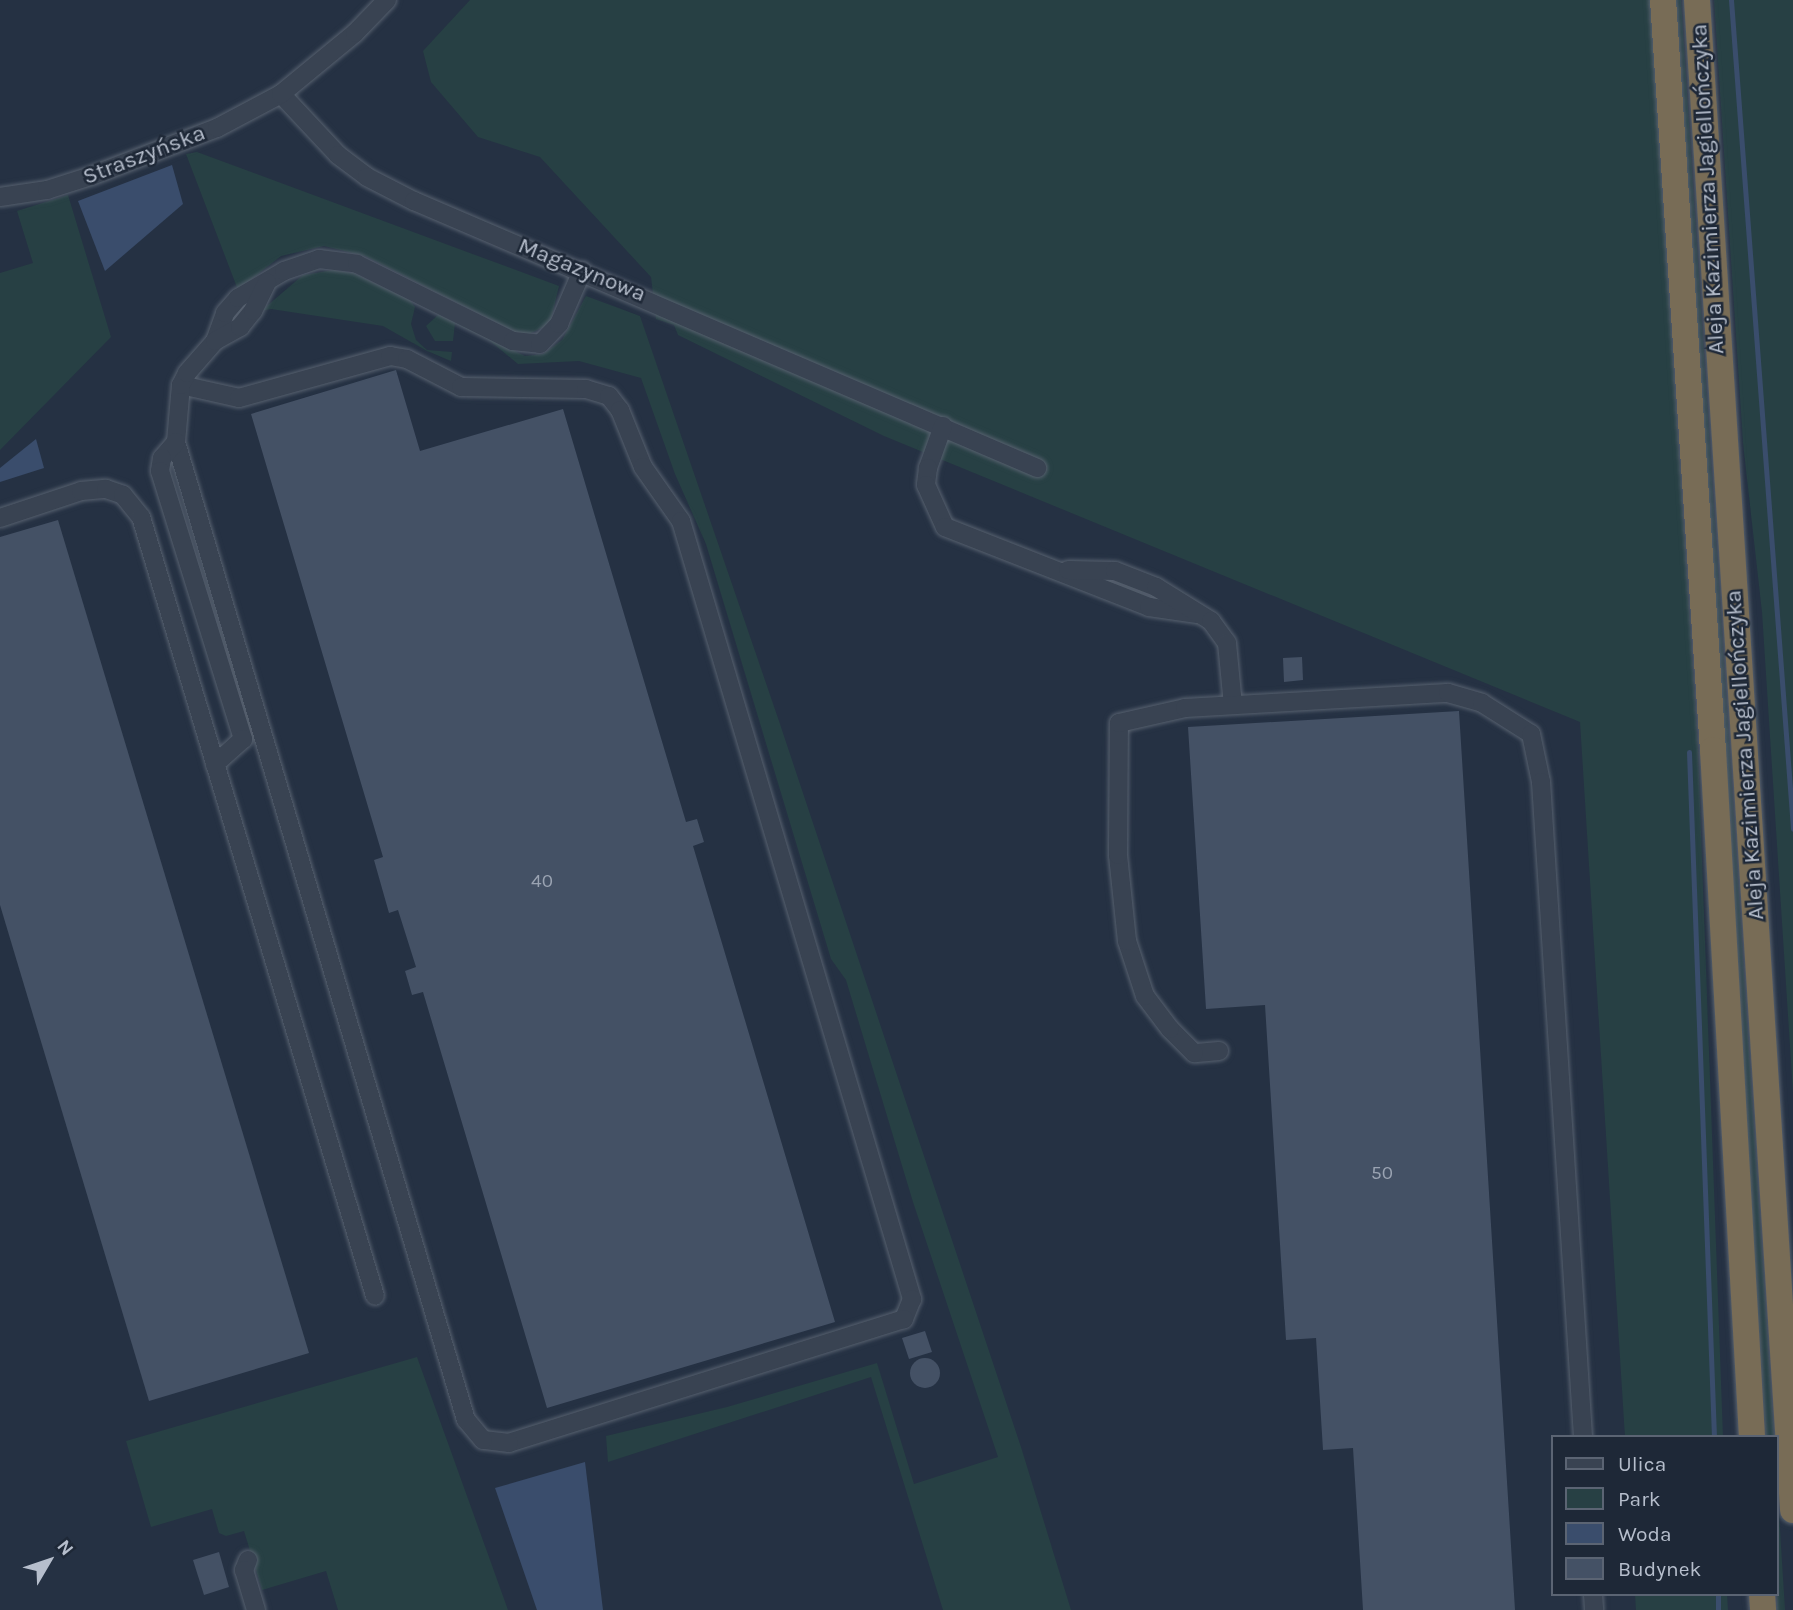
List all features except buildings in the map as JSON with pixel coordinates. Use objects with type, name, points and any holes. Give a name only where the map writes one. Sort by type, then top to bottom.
[{"type":"highway","name":"Aleja Kazimierza Jagiellończyka","points":[[1663,0],[1713,750],[1752,1435]]},
{"type":"highway","name":"Aleja Kazimierza Jagiellończyka","points":[[1697,0],[1793,1510]]},
{"type":"street","points":[[281,94],[355,33],[387,0]]},
{"type":"street","name":"Straszyńska","points":[[0,197],[47,190],[91,176],[217,128],[281,94]]},
{"type":"street","name":"Magazynowa","points":[[281,94],[338,155],[367,177],[1037,468]]},
{"type":"street","points":[[181,385],[239,398],[390,356],[407,359],[461,387],[586,388],[609,396],[620,410],[643,467],[681,521],[912,1299],[904,1319],[509,1443],[483,1440],[473,1431],[459,1397],[176,442],[181,385],[215,341],[240,327],[267,282],[302,262],[338,259],[357,264],[527,345],[551,336],[582,271]]},
{"type":"street","points":[[943,426],[926,475],[929,495],[941,522],[962,536],[1054,570],[1115,571],[1156,587],[1211,621],[1227,643],[1233,705]]},
{"type":"street","points":[[176,442],[162,458],[160,471],[243,739],[215,764]]},
{"type":"street","points":[[0,517],[81,491],[106,489],[123,495],[141,517],[375,1296]]},
{"type":"street","points":[[1219,1051],[1194,1053],[1170,1029],[1141,986],[1127,941],[1119,878],[1116,734],[1119,723],[1130,718],[1233,705],[1448,693],[1482,703],[1526,730],[1535,741],[1583,1435]]},
{"type":"street","points":[[248,1560],[244,1570],[257,1610]]},
{"type":"green space","points":[[470,0],[1650,0],[1698,749],[1723,1435],[1625,1435],[1580,722],[884,436],[678,335],[674,325],[656,319],[651,277],[540,157],[478,137],[431,82],[423,51]]},
{"type":"green space","points":[[1672,0],[1681,0],[1774,1435],[1766,1435]]},
{"type":"green space","points":[[1714,0],[1793,0],[1793,1093],[1762,612],[1743,443]]},
{"type":"green space","points":[[197,152],[559,286],[550,324],[529,334],[515,332],[365,256],[324,246],[281,256],[238,290],[186,154]]},
{"type":"green space","points":[[68,195],[111,337],[0,450],[0,273],[33,263],[17,211]]},
{"type":"green space","points":[[333,270],[353,273],[410,300],[415,307],[411,324],[416,340],[427,350],[452,352],[451,361],[427,351],[383,326],[271,309],[261,311],[303,275]]},
{"type":"green space","points":[[586,296],[640,316],[780,724],[1021,1447],[1071,1610],[943,1610],[871,1377],[608,1462],[606,1436],[727,1407],[877,1363],[914,1484],[998,1457],[913,1202],[846,980],[831,959],[706,544],[675,474],[641,378],[579,361],[518,364],[489,340],[455,323],[453,341],[435,341],[426,326],[439,314],[525,356],[543,354],[562,340]]},
{"type":"green space","points":[[417,1357],[508,1610],[338,1610],[326,1571],[262,1590],[244,1531],[226,1536],[219,1533],[212,1509],[151,1527],[126,1441]]},
{"type":"green space","points":[[1779,1513],[1785,1610],[1777,1610],[1779,1596]]},
{"type":"green space","points":[[1635,1596],[1727,1596],[1728,1610],[1636,1610]]},
{"type":"water","points":[[172,165],[183,204],[105,271],[78,201]]},
{"type":"water","points":[[36,439],[44,468],[0,482],[0,468]]},
{"type":"water","points":[[585,1462],[603,1610],[537,1610],[495,1488]]},
{"type":"waterway","points":[[1731,0],[1793,829]]},
{"type":"waterway","points":[[1689,752],[1714,1435]]},
{"type":"waterway","points":[[1718,1596],[1718,1610]]}]
